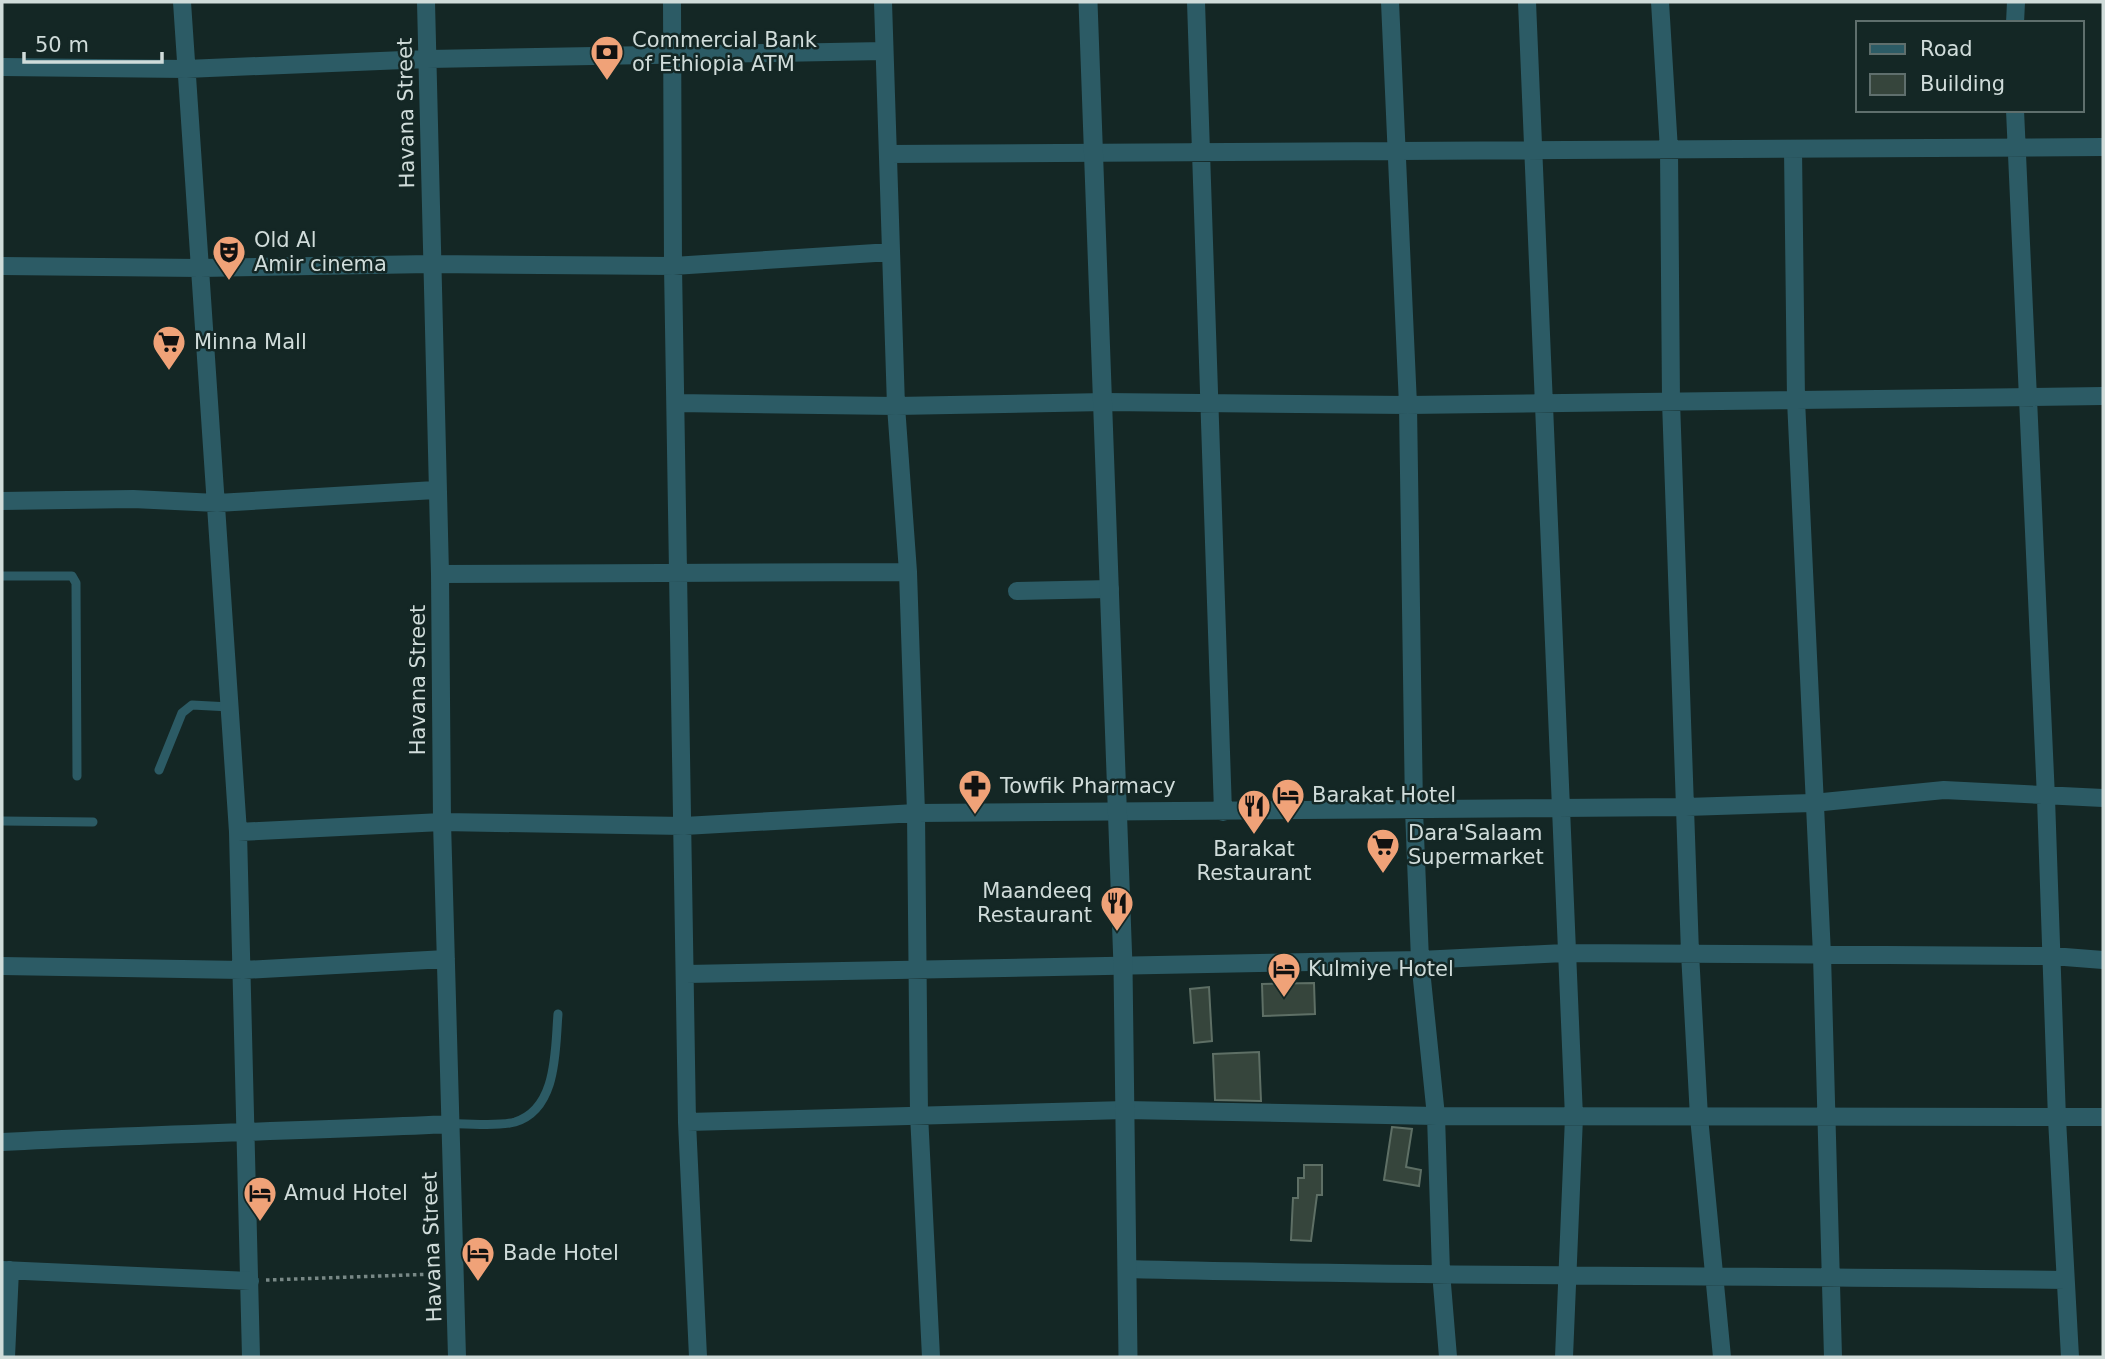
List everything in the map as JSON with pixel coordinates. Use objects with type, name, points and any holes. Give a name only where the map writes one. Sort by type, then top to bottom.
[{"type":"street","points":[[182,2],[238,832],[251,1357]]},
{"type":"street","name":"Havana Street","points":[[426,2],[435,490],[440,575],[442,822],[457,1357]]},
{"type":"street","points":[[672,2],[673,266],[687,1122],[698,1357]]},
{"type":"street","points":[[883,2],[896,406],[908,572],[916,813],[919,1114],[931,1357]]},
{"type":"street","points":[[1088,2],[1105,402],[1123,966],[1128,1357]]},
{"type":"street","points":[[1196,2],[1223,812]]},
{"type":"street","points":[[1390,2],[1408,405],[1414,810],[1420,960],[1436,1116],[1441,1272],[1448,1357]]},
{"type":"street","points":[[1527,2],[1565,953],[1574,1116],[1564,1357]]},
{"type":"street","points":[[1660,2],[1669,150],[1671,401],[1690,953],[1699,1117],[1722,1357]]},
{"type":"street","points":[[2015,21],[2016,2]]},
{"type":"street","points":[[2,67],[186,69],[428,60],[884,51]]},
{"type":"street","points":[[2015,112],[2046,798],[2057,1119],[2070,1357]]},
{"type":"street","points":[[888,155],[2103,147]]},
{"type":"street","points":[[1793,149],[1796,400],[1822,955],[1833,1357]]},
{"type":"street","points":[[2,266],[673,266],[891,252]]},
{"type":"street","points":[[676,403],[896,406],[1105,402],[1408,405],[2103,396]]},
{"type":"street","points":[[2,501],[133,499],[217,503],[435,490]]},
{"type":"street","points":[[440,575],[908,572]]},
{"type":"street","points":[[1017,591],[1110,589]]},
{"type":"street","points":[[238,832],[442,822],[684,826],[916,813],[1686,807],[1813,803],[1944,790],[1998,791],[2046,798],[2103,799]]},
{"type":"street","points":[[686,974],[1420,960],[1565,953],[2052,956],[2103,960]]},
{"type":"street","points":[[2,966],[243,970],[446,959]]},
{"type":"street","points":[[687,1122],[1125,1110],[1436,1116],[2103,1118]]},
{"type":"street","points":[[2,1142],[173,1133],[246,1134],[450,1124]]},
{"type":"street","points":[[1128,1269],[1441,1272],[1569,1278],[1715,1275],[2065,1280]]},
{"type":"street","points":[[6,1357],[6,1270],[250,1281]]},
{"type":"lane","points":[[2,576],[61,574],[72,576],[76,583],[77,776]]},
{"type":"lane","points":[[159,770],[181,713],[192,705],[230,707]]},
{"type":"lane","points":[[2,821],[93,822]]},
{"type":"lane","points":[[450,1124],[515,1122],[538,1110],[553,1073],[558,1014]]},
{"type":"path","points":[[250,1281],[456,1273]]},
{"type":"building","points":[[1314,983],[1315,1014],[1263,1016],[1262,984]]},
{"type":"building","points":[[1209,987],[1212,1041],[1194,1043],[1190,989]]},
{"type":"building","points":[[1259,1052],[1261,1101],[1215,1100],[1213,1054]]},
{"type":"building","points":[[1392,1127],[1412,1129],[1406,1167],[1421,1170],[1419,1186],[1384,1180]]},
{"type":"building","points":[[1304,1165],[1322,1165],[1322,1195],[1317,1195],[1311,1241],[1291,1240],[1293,1198],[1298,1198],[1298,1178],[1304,1178]]},
{"type":"place","name":"Commercial Bank of Ethiopia ATM","points":[[607,82]]},
{"type":"place","name":"Old Al Amir cinema","points":[[229,282]]},
{"type":"place","name":"Minna Mall","points":[[169,372]]},
{"type":"place","name":"Towfik Pharmacy","points":[[975,816]]},
{"type":"place","name":"Barakat Hotel","points":[[1288,825]]},
{"type":"place","name":"Barakat Restaurant","points":[[1254,836]]},
{"type":"place","name":"Dara'Salaam Supermarket","points":[[1383,875]]},
{"type":"place","name":"Maandeeq Restaurant","points":[[1117,933]]},
{"type":"place","name":"Kulmiye Hotel","points":[[1284,999]]},
{"type":"place","name":"Amud Hotel","points":[[260,1223]]},
{"type":"place","name":"Bade Hotel","points":[[478,1283]]}]
